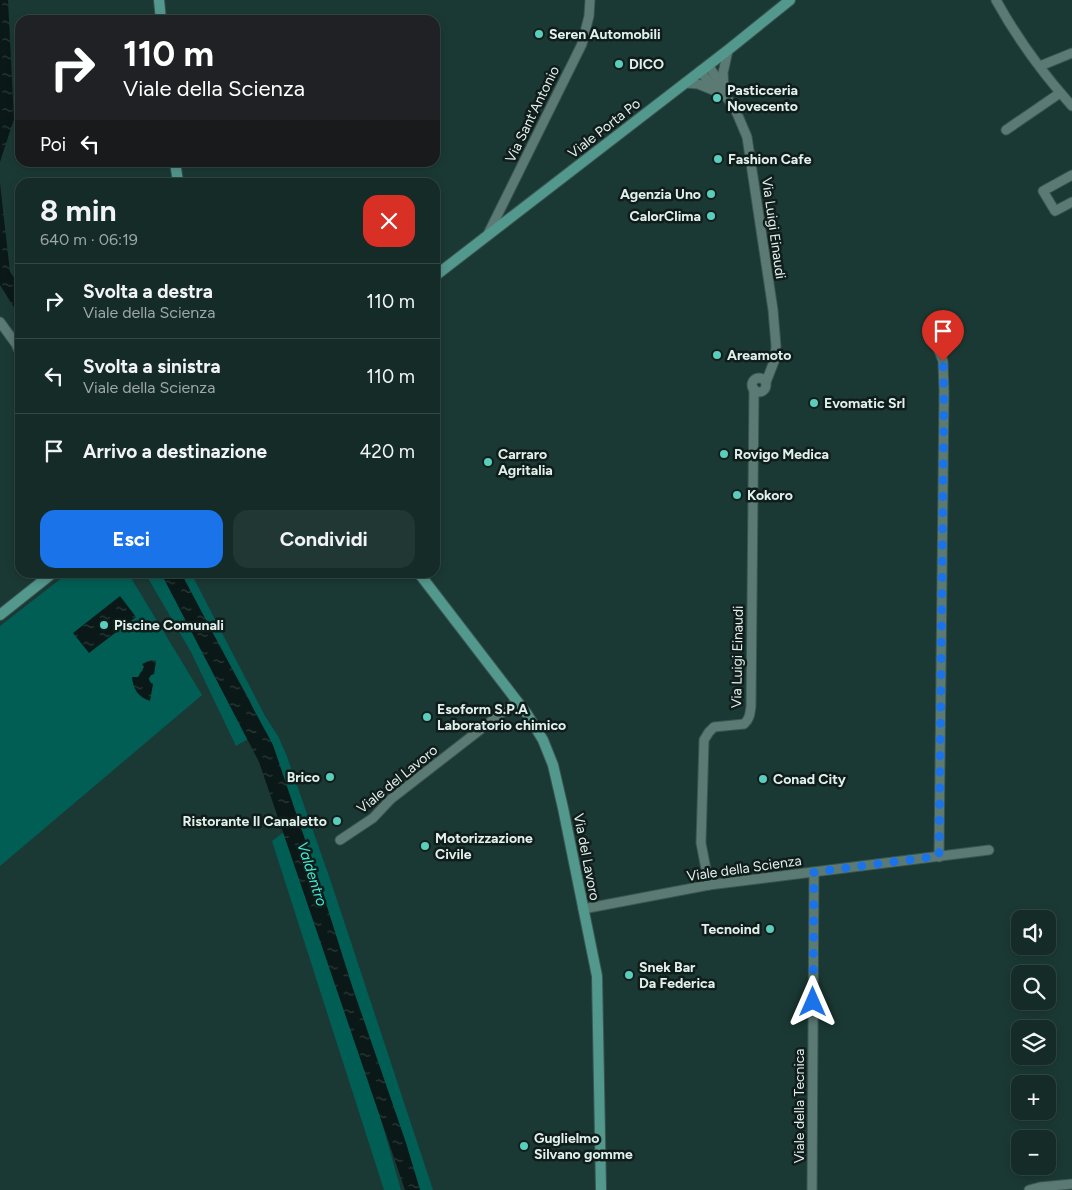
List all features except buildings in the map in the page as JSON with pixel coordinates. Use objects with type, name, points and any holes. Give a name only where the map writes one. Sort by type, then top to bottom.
[{"type":"main road","points":[[159,0],[160,15]]},
{"type":"main road","name":"Viale Porta Po","points":[[440,272],[728,50],[784,2]]},
{"type":"main road","points":[[0,616],[47,578]]},
{"type":"main road","name":"Via del Lavoro","points":[[423,578],[537,728],[553,765],[597,976],[600,1190]]},
{"type":"street","name":"Via Sant'Antonio","points":[[487,236],[582,44],[589,16],[590,0]]},
{"type":"street","points":[[996,0],[1011,26],[1060,93],[1072,106]]},
{"type":"street","name":"Via Luigi Einaudi","points":[[725,95],[723,72],[728,50]]},
{"type":"street","points":[[1040,66],[1072,53]]},
{"type":"street","name":"Via Luigi Einaudi","points":[[704,68],[712,86],[725,95],[736,111],[747,137],[776,336],[774,360],[770,370],[762,380],[766,386],[765,390],[756,392],[753,425],[751,706],[749,718],[744,724],[714,727],[704,740],[701,843],[709,885]]},
{"type":"street","points":[[685,83],[698,84],[725,95]]},
{"type":"street","points":[[1006,130],[1060,93]]},
{"type":"street","points":[[1072,175],[1043,191],[1055,211],[1072,202]]},
{"type":"street","points":[[0,322],[15,343]]},
{"type":"street","points":[[929,325],[943,361],[944,392],[939,856]]},
{"type":"street","name":"Viale del Lavoro","points":[[340,840],[373,818],[391,800],[517,701]]},
{"type":"street","name":"Viale della Scienza","points":[[583,909],[709,885],[989,850]]},
{"type":"street","name":"Viale della Tecnica","points":[[812,1190],[814,872]]},
{"type":"street","points":[[1029,1190],[1072,1184]]},
{"type":"green space","points":[[62,578],[131,578],[202,695],[0,866],[0,626]]},
{"type":"green space","points":[[148,578],[164,578],[248,739],[236,746],[191,652]]},
{"type":"green space","points":[[184,578],[194,578],[286,754],[331,882],[433,1190],[420,1190],[301,828],[250,701]]},
{"type":"green space","points":[[284,832],[380,1116],[401,1190],[384,1190],[272,841]]},
{"type":"water","points":[[0,0],[8,0],[14,119],[0,162]]},
{"type":"water","points":[[0,183],[10,272],[15,279],[15,309],[0,285]]},
{"type":"water","name":"Valdentro","points":[[164,578],[184,578],[273,745],[420,1190],[405,1190],[259,762]]},
{"type":"water","name":"Piscine Comunali","points":[[120,596],[136,617],[89,653],[73,633]]},
{"type":"water","points":[[151,660],[156,661],[154,674],[149,679],[153,684],[150,701],[137,692],[132,677],[138,677],[144,667],[142,664]]},
{"type":"place","name":"Seren Automobili","points":[[539,34]]},
{"type":"place","name":"DICO","points":[[619,64]]},
{"type":"place","name":"Pasticceria Novecento","points":[[717,98]]},
{"type":"place","name":"Fashion Cafe","points":[[718,159]]},
{"type":"place","name":"Agenzia Uno","points":[[711,194]]},
{"type":"place","name":"CalorClima","points":[[711,216]]},
{"type":"place","name":"Areamoto","points":[[717,355]]},
{"type":"place","name":"Evomatic Srl","points":[[814,403]]},
{"type":"place","name":"Rovigo Medica","points":[[724,454]]},
{"type":"place","name":"Carraro Agritalia","points":[[488,462]]},
{"type":"place","name":"Kokoro","points":[[737,495]]},
{"type":"place","name":"Piscine Comunali","points":[[104,625]]},
{"type":"place","name":"Esoform S.P.A Laboratorio chimico","points":[[427,717]]},
{"type":"place","name":"Brico","points":[[330,777]]},
{"type":"place","name":"Conad City","points":[[763,779]]},
{"type":"place","name":"Ristorante Il Canaletto","points":[[337,821]]},
{"type":"place","name":"Motorizzazione Civile","points":[[425,846]]},
{"type":"place","name":"Tecnoind","points":[[770,929]]},
{"type":"place","name":"Snek Bar Da Federica","points":[[629,975]]},
{"type":"place","name":"Guglielmo Silvano gomme","points":[[524,1146]]},
{"type":"route","points":[[813,1002],[814,872],[939,856],[943,361]]}]
